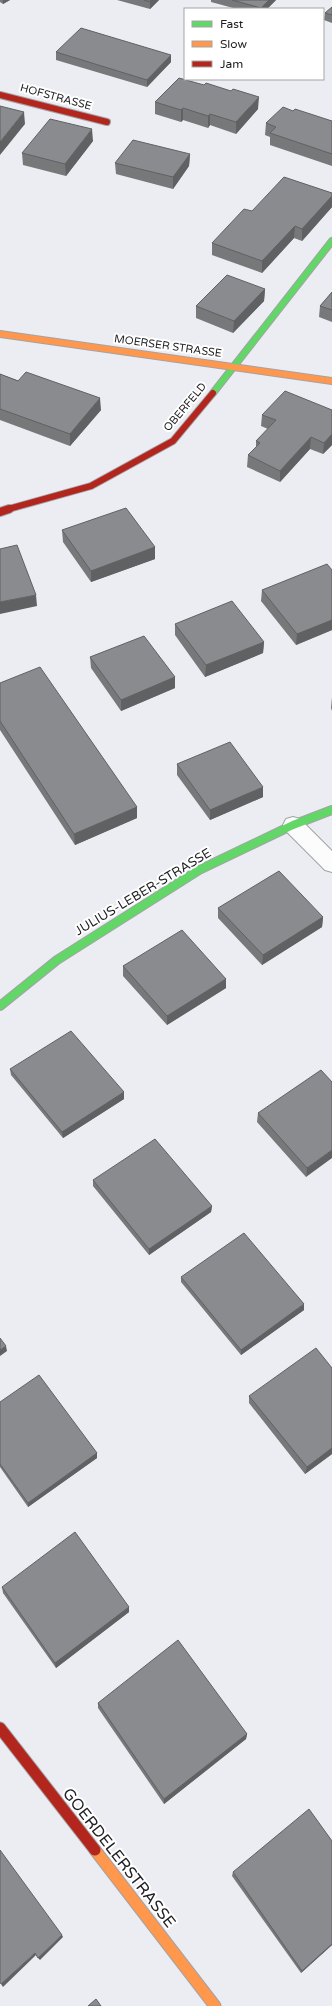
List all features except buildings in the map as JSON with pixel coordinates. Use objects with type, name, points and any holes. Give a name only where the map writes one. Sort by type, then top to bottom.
[{"type":"street","name":"HOFSTRASSE","points":[[0,95],[107,122]]},
{"type":"street","name":"OBERFELD","points":[[0,512],[91,486],[173,441],[234,368],[332,241]]},
{"type":"street","name":"MOERSER STRASSE","points":[[0,334],[332,381]]},
{"type":"street","name":"JULIUS-LEBER-STRASSE","points":[[0,1006],[57,960],[199,870],[293,825],[332,810]]},
{"type":"street","points":[[293,825],[332,864]]},
{"type":"street","name":"GOERDELERSTRASSE","points":[[0,1728],[215,2006]]},
{"type":"traffic: fast","points":[[213,393],[332,241]]},
{"type":"traffic: fast","points":[[0,1006],[57,960],[199,870],[293,825],[332,810]]},
{"type":"traffic: slow","points":[[0,334],[332,381]]},
{"type":"traffic: slow","points":[[95,1850],[215,2006]]},
{"type":"traffic: jam","points":[[0,95],[107,122]]},
{"type":"traffic: jam","points":[[0,512],[91,486],[173,441],[213,393]]},
{"type":"traffic: jam","points":[[0,1728],[95,1850]]}]
